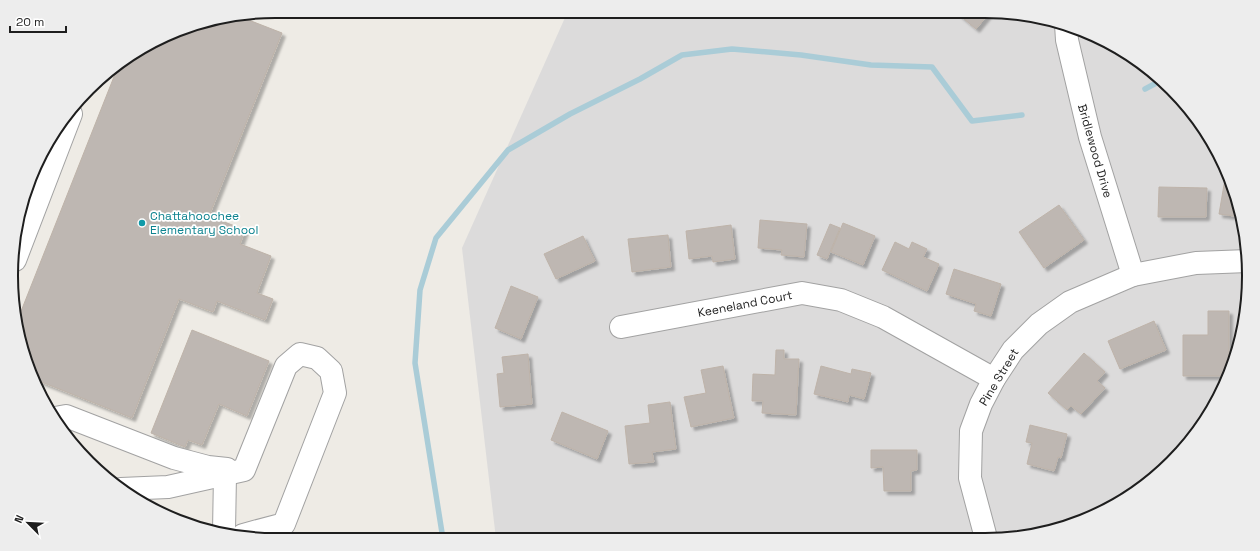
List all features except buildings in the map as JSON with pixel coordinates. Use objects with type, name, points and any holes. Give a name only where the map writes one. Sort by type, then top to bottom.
[{"type":"street","name":"Bridlewood Drive","points":[[1066,32],[1067,40],[1090,137],[1133,275]]},
{"type":"street","points":[[20,248],[67,124]]},
{"type":"street","name":"Pine Street","points":[[985,533],[970,478],[971,431],[981,404],[994,379],[1013,350],[1039,324],[1070,302],[1133,275],[1196,263],[1241,261]]},
{"type":"street","name":"Keeneland Court","points":[[621,327],[802,293],[841,300],[883,317],[994,379]]},
{"type":"street","points":[[225,528],[234,473],[286,366],[300,354],[317,358],[330,370],[335,392],[284,524],[255,532]]},
{"type":"street","points":[[60,417],[66,416],[174,458],[208,468],[234,473]]},
{"type":"street","points":[[130,489],[168,487],[234,473]]},
{"type":"shaded area","points":[[565,18],[984,18],[1018,20],[1035,23],[1083,38],[1128,61],[1167,93],[1199,132],[1222,177],[1237,225],[1240,242],[1242,276],[1240,309],[1233,342],[1222,374],[1199,419],[1167,458],[1128,490],[1113,499],[1067,519],[1018,531],[984,533],[495,533],[462,248]]},
{"type":"waterway","points":[[442,533],[415,363],[420,290],[436,238],[508,150],[570,114],[640,79],[682,55],[732,49],[801,55],[871,65],[932,67],[972,121],[1022,115]]},
{"type":"waterway","points":[[1145,89],[1156,83]]},
{"type":"place","name":"Chattahoochee Elementary School","points":[[142,223]]}]
